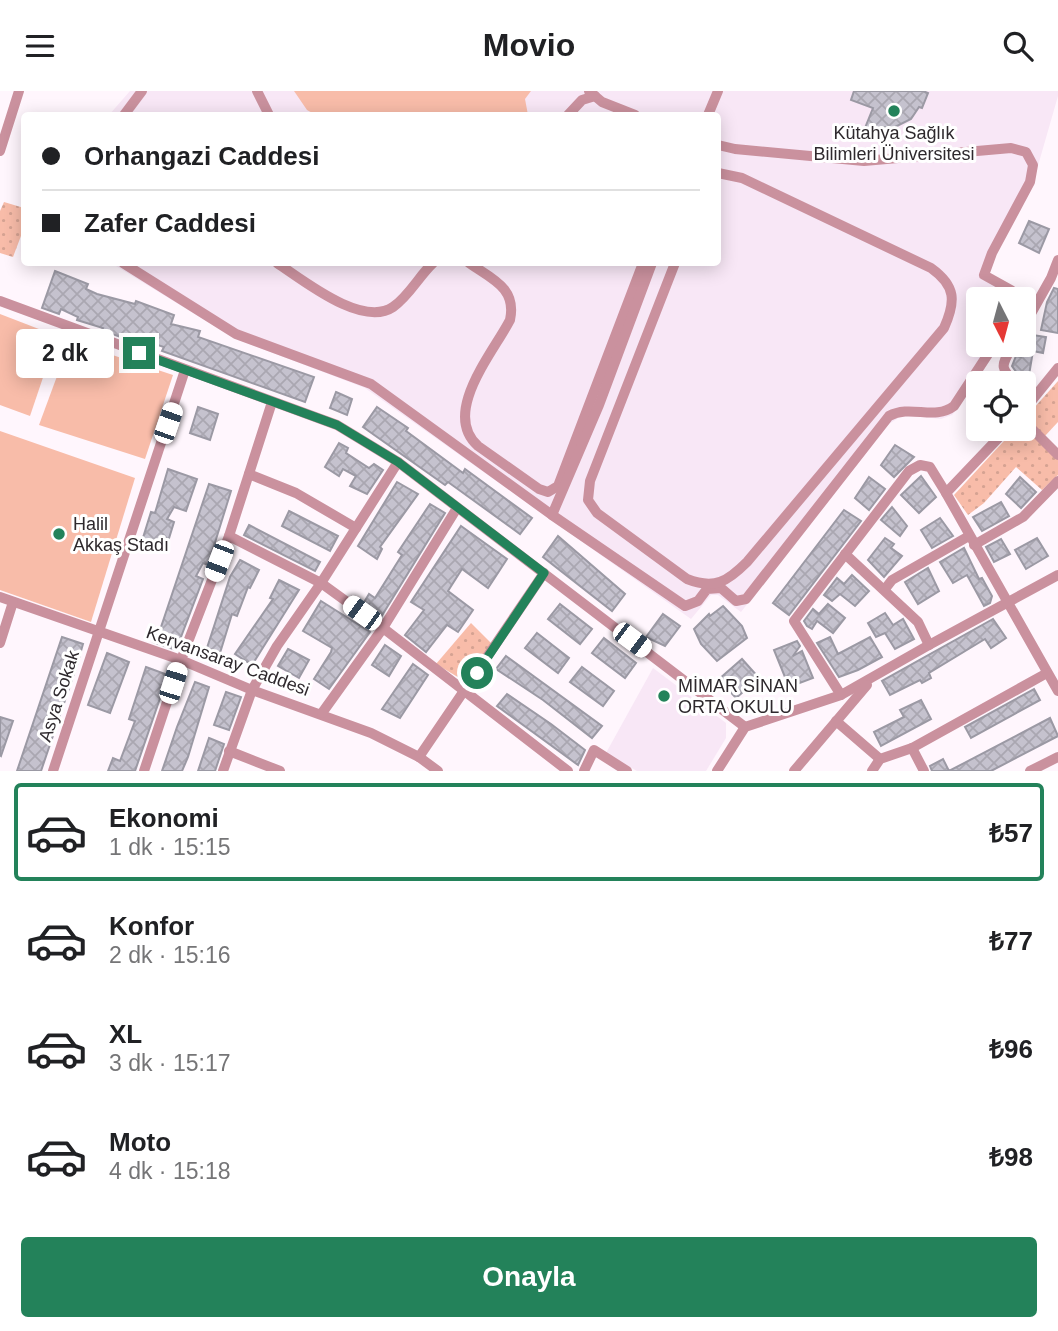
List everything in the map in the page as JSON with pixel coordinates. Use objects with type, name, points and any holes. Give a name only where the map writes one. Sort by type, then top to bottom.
[{"type":"street","points":[[0,151],[19,91]]},
{"type":"street","points":[[126,112],[142,91]]},
{"type":"street","points":[[257,91],[268,112]]},
{"type":"street","points":[[709,112],[718,91]]},
{"type":"street","points":[[571,112],[592,94],[602,102],[627,112]]},
{"type":"street","points":[[721,146],[864,161],[1010,148],[1026,152],[1033,165],[1030,182],[992,253],[984,275],[1007,287]]},
{"type":"street","points":[[674,266],[590,481],[588,500],[597,513],[687,579],[700,584],[713,584],[730,578],[747,562],[944,328],[951,312],[952,299],[950,288],[943,277],[930,268],[742,178],[721,174]]},
{"type":"street","points":[[1036,305],[1058,260]]},
{"type":"street","points":[[128,266],[236,334],[371,384],[552,515],[685,606],[692,605],[707,589],[721,588],[741,602],[746,599],[889,416],[906,411],[945,413],[954,406],[986,357]]},
{"type":"street","points":[[282,266],[346,306],[377,313],[392,308],[430,266]]},
{"type":"street","points":[[473,266],[503,287],[512,301],[512,311],[510,320],[469,393],[464,418],[466,429],[470,439],[478,446],[548,492],[558,486],[642,266]]},
{"type":"street","points":[[552,515],[599,405],[651,266]]},
{"type":"street","points":[[0,301],[337,425],[398,462],[745,727]]},
{"type":"street","points":[[1036,395],[1058,369]]},
{"type":"street","name":"Asya Sokak","points":[[53,771],[186,370]]},
{"type":"street","points":[[144,771],[181,660],[229,536],[272,402]]},
{"type":"street","points":[[1036,433],[1058,455]]},
{"type":"street","points":[[946,492],[995,441]]},
{"type":"street","points":[[223,771],[252,690],[276,646],[321,583],[398,462]]},
{"type":"street","points":[[841,695],[794,621],[909,471],[920,465],[930,467],[946,492],[1058,691]]},
{"type":"street","points":[[249,474],[296,493],[356,528]]},
{"type":"street","points":[[885,589],[892,580],[1023,517],[1058,481]]},
{"type":"street","points":[[322,713],[383,628],[457,508]]},
{"type":"street","points":[[229,536],[321,583],[568,771]]},
{"type":"street","points":[[845,554],[918,622],[929,645]]},
{"type":"street","points":[[419,757],[544,573]]},
{"type":"street","points":[[716,771],[745,727],[841,695],[1058,575]]},
{"type":"street","name":"Kervansaray Caddesi","points":[[0,597],[322,713],[419,757],[430,769]]},
{"type":"street","points":[[0,643],[13,602]]},
{"type":"street","points":[[872,771],[880,758],[912,748],[1047,673]]},
{"type":"street","points":[[794,771],[874,678]]},
{"type":"street","points":[[836,721],[880,758]]},
{"type":"street","points":[[912,748],[924,771]]},
{"type":"street","points":[[584,771],[594,750],[627,771]]},
{"type":"street","points":[[229,751],[280,771]]},
{"type":"street","points":[[1030,771],[1058,757]]},
{"type":"shaded area","points":[[130,91],[1058,91],[1031,190],[1000,245],[989,273],[1015,287],[966,287],[966,357],[992,357],[983,371],[966,371],[966,397],[952,415],[941,419],[900,417],[889,424],[741,612],[718,595],[711,595],[691,619],[365,388],[234,338],[116,266],[721,266],[721,112],[112,112]]},
{"type":"shaded area","points":[[294,91],[531,91],[525,99],[527,112],[307,110]]},
{"type":"shaded area","points":[[4,202],[21,207],[21,236],[13,257],[0,253],[0,211]]},
{"type":"shaded area","points":[[0,314],[57,336],[30,416],[0,405]]},
{"type":"shaded area","points":[[70,341],[173,375],[145,459],[39,425]]},
{"type":"shaded area","points":[[1058,381],[1058,422],[1044,437],[1036,429],[1036,406]]},
{"type":"shaded area","name":"Halil Akkaş Stadı","points":[[0,431],[135,478],[91,622],[0,590]]},
{"type":"shaded area","points":[[1036,438],[1058,459],[1058,475],[1042,490],[1016,467],[984,503],[968,515],[954,495],[1004,441],[1036,441]]},
{"type":"shaded area","points":[[471,623],[492,644],[466,682],[436,664]]},
{"type":"shaded area","name":"MİMAR SİNAN ORTA OKULU","points":[[653,668],[726,723],[726,738],[706,771],[637,771],[606,753]]},
{"type":"building","name":"Kütahya Sağlık Bilimleri Üniversitesi","points":[[854,91],[928,93],[922,108],[919,107],[911,119],[895,127],[879,127],[876,133],[865,128],[873,108],[851,100]]},
{"type":"building","points":[[1029,221],[1049,229],[1039,253],[1019,243]]},
{"type":"building","points":[[55,271],[88,284],[86,289],[97,294],[135,304],[136,301],[174,315],[171,324],[200,331],[198,337],[314,377],[305,402],[162,351],[164,347],[146,341],[144,346],[102,330],[103,328],[77,320],[78,317],[61,309],[59,314],[42,308]]},
{"type":"building","points":[[1054,288],[1058,289],[1058,333],[1041,330],[1047,302]]},
{"type":"building","points":[[1036,336],[1046,337],[1043,353],[1036,352]]},
{"type":"building","points":[[1016,357],[1032,357],[1030,371],[1016,371],[1012,366]]},
{"type":"building","points":[[336,392],[352,399],[347,415],[330,408]]},
{"type":"building","points":[[198,407],[218,414],[210,440],[190,433]]},
{"type":"building","points":[[377,407],[408,428],[406,431],[463,473],[465,469],[532,518],[520,534],[448,482],[445,485],[363,427]]},
{"type":"building","points":[[339,443],[348,448],[346,453],[369,468],[374,464],[383,470],[367,494],[350,486],[356,476],[343,469],[339,476],[325,467]]},
{"type":"building","points":[[895,445],[914,457],[894,477],[881,465]]},
{"type":"building","points":[[168,469],[197,479],[186,511],[174,507],[167,519],[174,522],[166,548],[142,541],[151,512],[155,513]]},
{"type":"building","points":[[921,476],[936,497],[919,513],[901,495]]},
{"type":"building","points":[[869,477],[885,489],[869,510],[855,498]]},
{"type":"building","points":[[1020,477],[1036,492],[1021,508],[1006,494]]},
{"type":"building","points":[[397,482],[418,494],[380,547],[382,549],[377,559],[358,546]]},
{"type":"building","points":[[209,484],[231,491],[208,565],[203,563],[196,576],[203,579],[176,650],[153,642],[156,628],[160,630]]},
{"type":"building","points":[[1001,502],[1009,516],[982,531],[973,517]]},
{"type":"building","points":[[430,504],[445,513],[381,617],[363,604],[369,594],[375,598],[402,555],[398,552]]},
{"type":"building","points":[[892,507],[907,526],[900,536],[881,520]]},
{"type":"building","points":[[844,510],[861,521],[789,615],[773,603]]},
{"type":"building","points":[[289,511],[338,536],[330,551],[282,526]]},
{"type":"building","points":[[940,518],[953,536],[932,548],[921,530]]},
{"type":"building","points":[[249,525],[320,562],[315,571],[244,535]]},
{"type":"building","points":[[461,526],[507,559],[488,588],[462,569],[448,591],[473,610],[458,632],[447,625],[426,652],[405,635],[424,610],[411,602]]},
{"type":"building","points":[[558,536],[625,594],[612,611],[543,557]]},
{"type":"building","points":[[885,538],[894,544],[891,548],[902,556],[884,577],[868,560]]},
{"type":"building","points":[[1037,538],[1048,556],[1026,569],[1015,550]]},
{"type":"building","points":[[1001,539],[1010,554],[994,562],[986,547]]},
{"type":"building","points":[[964,548],[979,579],[982,578],[992,596],[990,603],[984,606],[967,575],[953,583],[940,562]]},
{"type":"building","points":[[240,560],[259,570],[250,588],[248,587],[237,616],[232,614],[220,653],[207,648],[230,577]]},
{"type":"building","points":[[928,568],[939,591],[918,604],[905,582]]},
{"type":"building","points":[[852,575],[869,591],[855,606],[840,594],[832,601],[824,595],[837,578],[844,584]]},
{"type":"building","points":[[279,580],[299,590],[252,665],[235,654],[273,599],[270,598]]},
{"type":"building","points":[[321,601],[370,632],[329,689],[314,679],[332,648],[303,631]]},
{"type":"building","points":[[560,604],[592,629],[580,644],[548,619]]},
{"type":"building","points":[[828,604],[845,618],[833,633],[817,621],[812,629],[807,626],[804,621],[813,609],[819,614]]},
{"type":"building","points":[[723,606],[742,626],[747,638],[717,661],[701,644],[694,629],[709,614],[710,616]]},
{"type":"building","points":[[885,613],[893,625],[903,619],[914,639],[895,649],[885,633],[876,637],[868,623]]},
{"type":"building","points":[[663,614],[680,626],[665,646],[646,637]]},
{"type":"building","points":[[993,619],[1006,638],[991,648],[985,639],[929,673],[931,678],[922,683],[920,680],[890,695],[882,681]]},
{"type":"building","points":[[537,633],[569,658],[558,673],[525,648]]},
{"type":"building","points":[[62,637],[83,644],[77,665],[41,771],[17,771]]},
{"type":"building","points":[[830,637],[838,654],[870,637],[882,657],[839,677],[817,643]]},
{"type":"building","points":[[604,638],[636,663],[625,678],[592,653]]},
{"type":"building","points":[[797,641],[800,646],[793,656],[802,651],[813,678],[789,687],[774,650]]},
{"type":"building","points":[[385,645],[401,656],[389,676],[372,665]]},
{"type":"building","points":[[288,649],[309,660],[299,678],[278,666]]},
{"type":"building","points":[[107,653],[129,662],[110,713],[88,705]]},
{"type":"building","points":[[506,656],[602,726],[592,738],[543,700],[496,669]]},
{"type":"building","points":[[742,659],[759,678],[736,698],[719,679]]},
{"type":"building","points":[[413,664],[428,675],[400,718],[382,709]]},
{"type":"building","points":[[146,667],[168,675],[135,771],[108,771],[113,758],[120,761],[135,721],[129,719]]},
{"type":"building","points":[[582,667],[614,691],[603,706],[570,682]]},
{"type":"building","points":[[195,682],[209,687],[188,757],[182,771],[162,771],[177,727]]},
{"type":"building","points":[[1034,689],[1040,700],[971,738],[965,727]]},
{"type":"building","points":[[226,692],[241,697],[229,730],[214,725]]},
{"type":"building","points":[[507,694],[585,750],[578,765],[497,706]]},
{"type":"building","points":[[921,700],[931,719],[881,746],[874,732],[904,717],[900,710]]},
{"type":"building","points":[[0,717],[13,721],[1,756],[0,755]]},
{"type":"building","points":[[1050,718],[1058,736],[991,771],[949,771]]},
{"type":"building","points":[[209,738],[224,744],[215,771],[198,771]]},
{"type":"building","points":[[943,759],[949,771],[932,771],[930,766]]},
{"type":"place","name":"Kütahya Sağlık Bilimleri Üniversitesi","points":[[894,111]]},
{"type":"place","name":"Halil Akkaş Stadı","points":[[59,534]]},
{"type":"place","name":"MİMAR SİNAN ORTA OKULU","points":[[664,696]]},
{"type":"route","points":[[139,353],[337,425],[398,462],[544,573],[477,673]]}]
